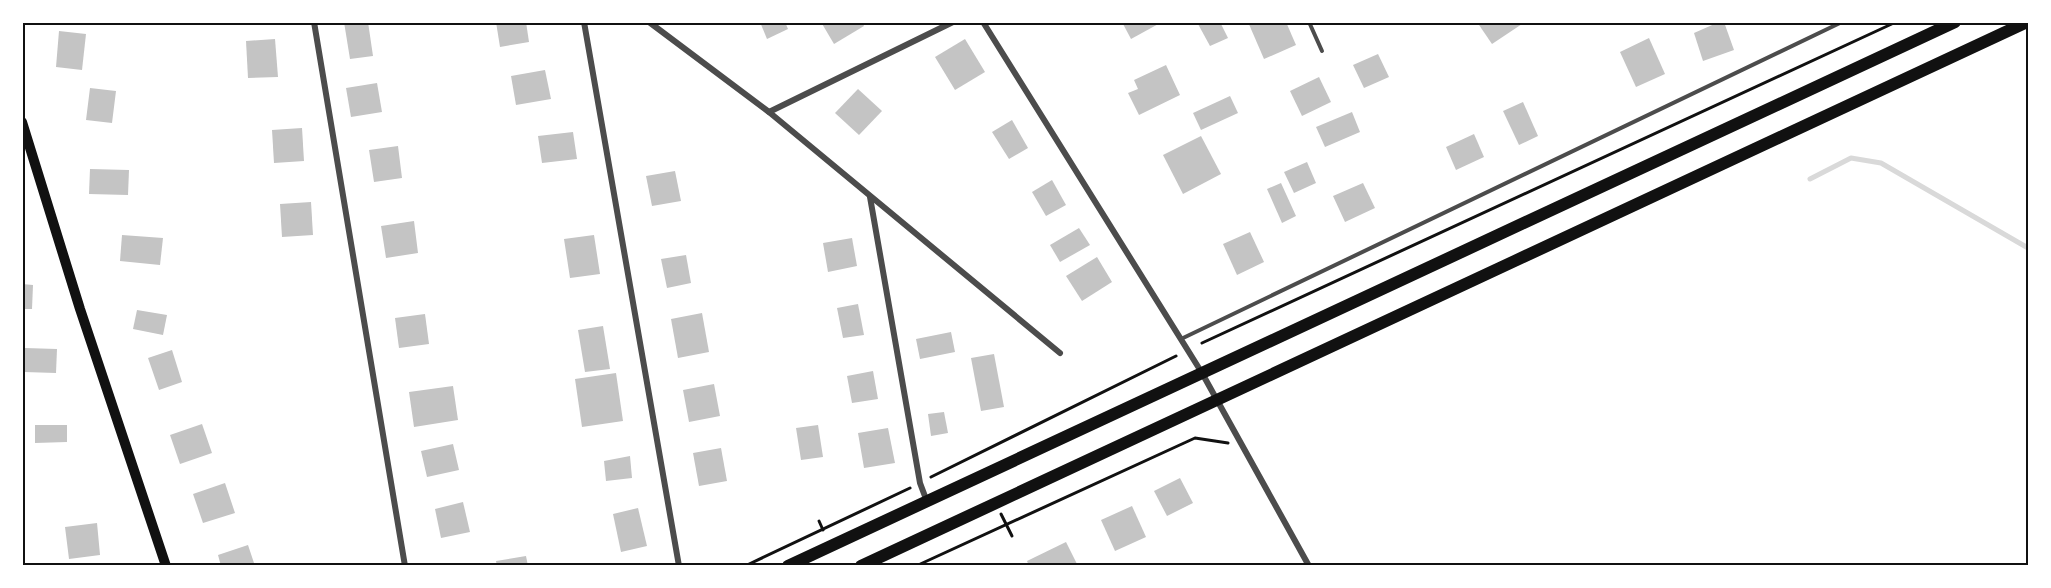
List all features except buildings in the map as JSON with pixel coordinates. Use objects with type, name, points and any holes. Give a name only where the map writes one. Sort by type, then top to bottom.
[{"type":"main road","points":[[788,566],[926,499],[1955,22]]},
{"type":"main road","points":[[861,566],[2027,22]]},
{"type":"main road","points":[[22,122],[80,309],[166,566]]},
{"type":"street","points":[[314,22],[405,566]]},
{"type":"street","points":[[584,22],[679,566]]},
{"type":"street","points":[[649,22],[769,112],[1060,353]]},
{"type":"street","points":[[769,112],[953,22]]},
{"type":"street","points":[[983,22],[1202,373],[1309,566]]},
{"type":"street","points":[[870,197],[920,483],[926,499]]},
{"type":"lane","points":[[1309,22],[1322,51]]},
{"type":"lane","points":[[1180,339],[1842,22]]},
{"type":"path","points":[[1202,343],[1896,22]]},
{"type":"path","points":[[928,478],[1176,356]]},
{"type":"path","points":[[916,566],[1195,438],[1230,444],[1239,438]]},
{"type":"path","points":[[745,566],[912,487]]},
{"type":"path","points":[[995,502],[1012,536]]},
{"type":"waterway","points":[[1810,179],[1851,158],[1881,163],[2028,248]]}]
